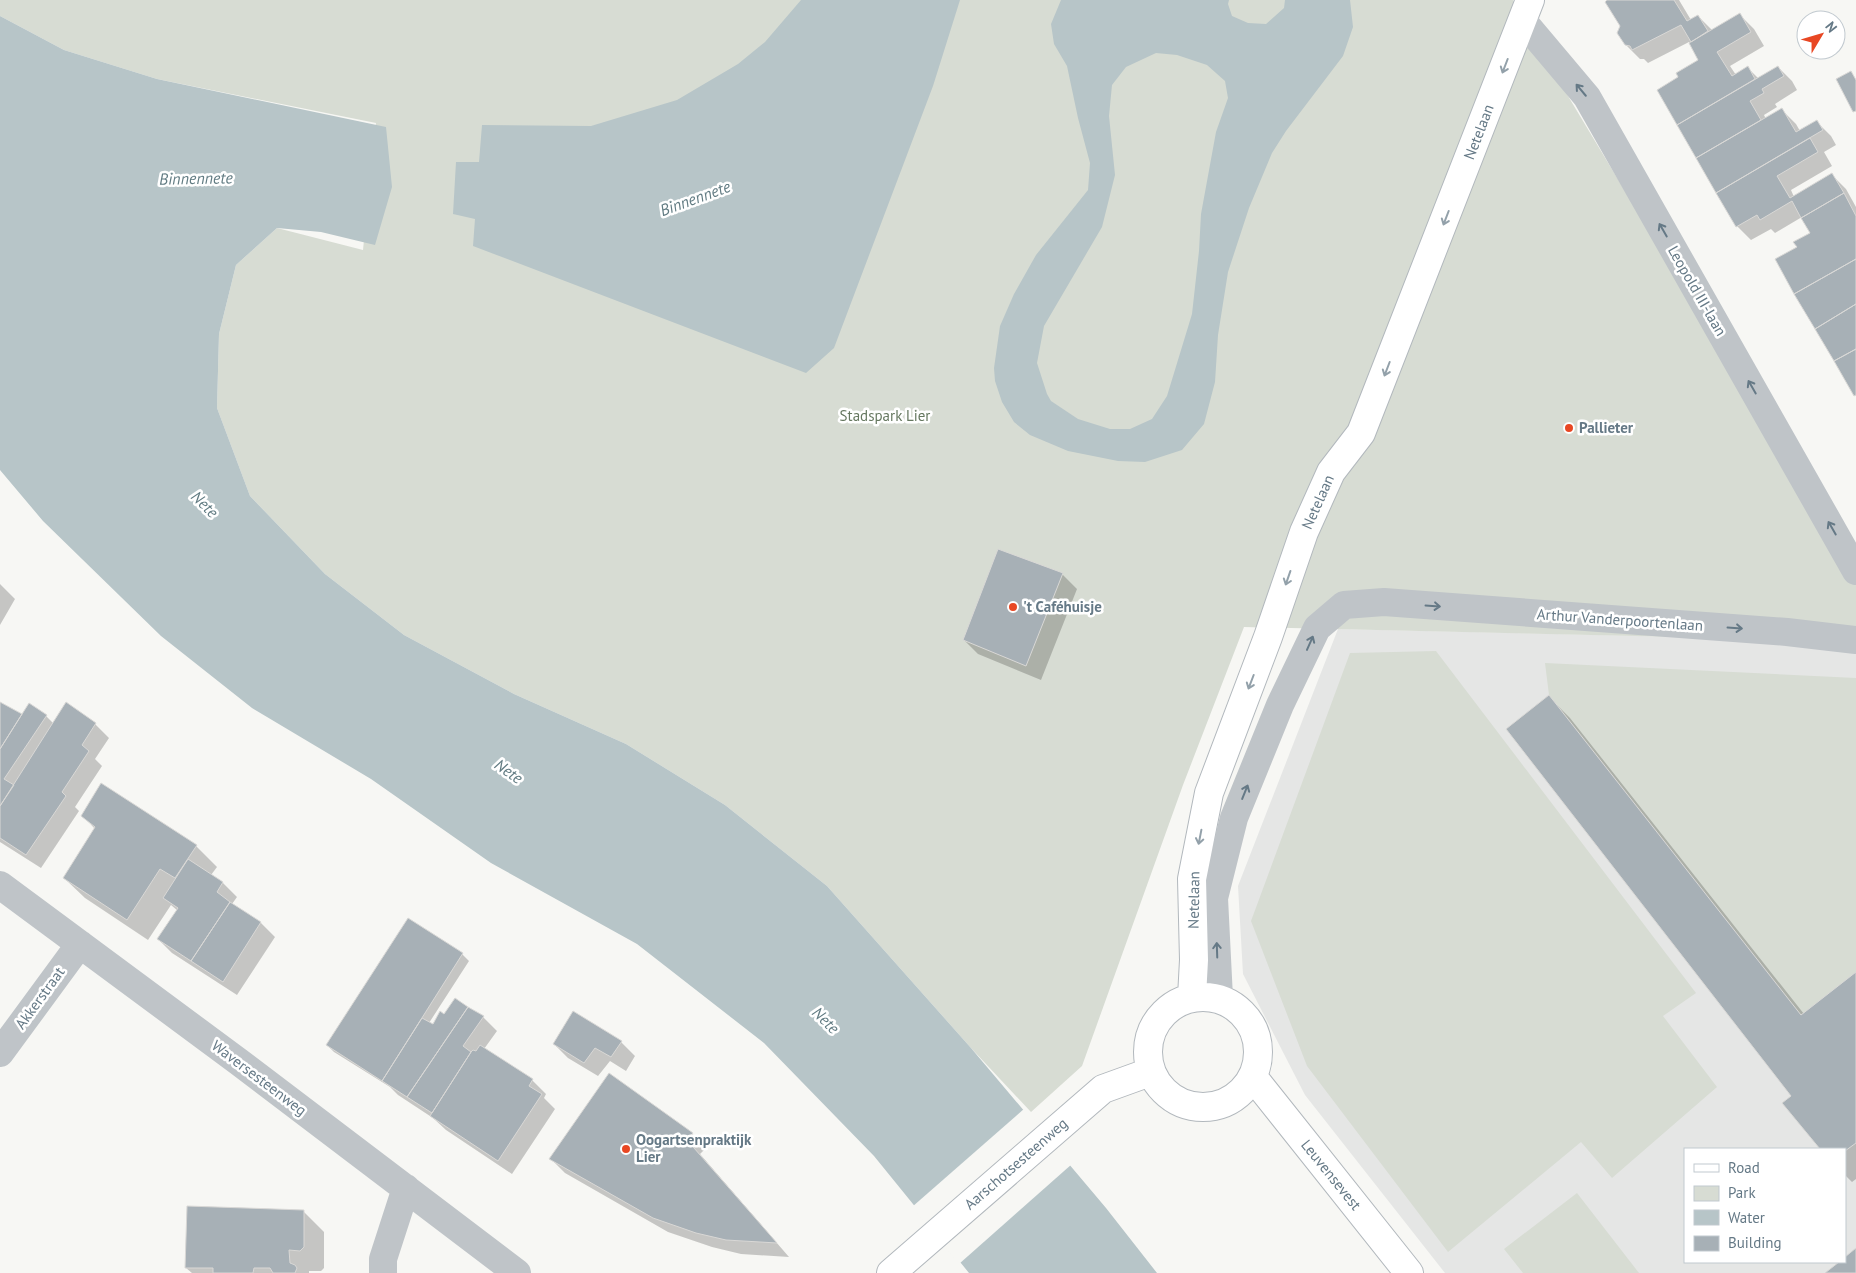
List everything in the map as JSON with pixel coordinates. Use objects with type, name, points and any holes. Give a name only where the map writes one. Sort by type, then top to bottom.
[{"type":"street","name":"Leopold III-laan","points":[[1527,10],[1587,97],[1856,571]]},
{"type":"street","name":"Netelaan","points":[[1205,998],[1194,960],[1192,879],[1209,793],[1268,637],[1304,532],[1331,472],[1361,433],[1527,10]]},
{"type":"street","name":"Netelaan","points":[[1205,998],[1214,898],[1234,818],[1280,706],[1317,628],[1344,605],[1384,602]]},
{"type":"street","name":"Arthur Vanderpoortenlaan","points":[[1384,602],[1787,632],[1856,640]]},
{"type":"street","name":"Waversesteenweg","points":[[0,885],[517,1273]]},
{"type":"street","name":"Akkerstraat","points":[[0,1053],[80,944]]},
{"type":"street","points":[[1205,998],[1239,1010],[1255,1032],[1258,1044],[1258,1063],[1249,1084],[1237,1097],[1220,1106],[1197,1108],[1179,1103],[1158,1086],[1150,1072],[1147,1052],[1150,1034],[1157,1019],[1170,1007],[1205,998]]},
{"type":"street","name":"Aarschotsesteenweg","points":[[891,1273],[1103,1089],[1150,1072]]},
{"type":"street","name":"Leuvensevest","points":[[1253,1077],[1409,1273]]},
{"type":"street","points":[[383,1273],[383,1259],[406,1188]]},
{"type":"shaded area","points":[[1338,629],[1856,641],[1856,1273],[1445,1273],[1305,1095],[1243,974],[1238,886]]},
{"type":"green space","name":"Stadspark Lier","points":[[0,0],[1513,0],[1523,21],[1856,576],[1856,641],[1244,627],[1183,785],[1082,1066],[1031,1112],[971,1048],[827,886],[725,805],[626,744],[514,694],[404,635],[325,574],[250,496],[217,408],[219,334],[236,265],[277,228],[363,250],[376,123],[157,79],[64,50],[0,16]]},
{"type":"green space","points":[[1436,651],[1696,993],[1663,1016],[1717,1087],[1612,1178],[1581,1142],[1448,1252],[1307,1066],[1251,921],[1350,653]]},
{"type":"green space","points":[[1545,663],[1856,678],[1856,972],[1801,1015],[1549,695]]},
{"type":"green space","points":[[1577,1193],[1639,1273],[1523,1273],[1504,1249]]},
{"type":"water","name":"Binnennete","points":[[801,0],[960,0],[933,86],[834,348],[806,373],[473,246],[475,219],[453,214],[456,162],[479,162],[482,125],[591,126],[677,100],[738,64],[765,42]]},
{"type":"water","points":[[1061,0],[1229,0],[1228,4],[1232,16],[1248,23],[1266,24],[1284,8],[1285,0],[1350,0],[1353,27],[1343,56],[1286,131],[1272,153],[1249,208],[1228,272],[1218,335],[1215,382],[1204,424],[1182,450],[1145,462],[1118,461],[1068,451],[1030,435],[1014,422],[1002,402],[995,381],[994,368],[1000,326],[1014,294],[1036,255],[1088,190],[1090,163],[1067,66],[1054,44],[1051,24]],"holes":[[[1156,53],[1177,55],[1207,65],[1225,81],[1228,98],[1216,132],[1201,214],[1192,314],[1167,396],[1152,419],[1130,429],[1110,429],[1078,419],[1051,401],[1037,363],[1044,326],[1102,227],[1115,175],[1109,116],[1112,85],[1126,67]]]},
{"type":"water","points":[[0,16],[64,50],[157,79],[386,127],[392,187],[375,245],[321,232],[277,228],[236,265],[219,334],[217,408],[250,496],[325,574],[404,635],[514,694],[626,744],[725,805],[827,886],[971,1048],[1106,1208],[1157,1273],[969,1273],[874,1156],[764,1043],[637,944],[491,863],[371,779],[252,708],[161,636],[43,521],[0,470]]},
{"type":"pier","points":[[1025,1108],[1072,1164],[959,1264],[912,1207]]},
{"type":"building","points":[[1607,0],[1674,0],[1687,21],[1698,15],[1708,31],[1691,42],[1681,25],[1632,50],[1630,46],[1625,45],[1617,33],[1620,26],[1605,2]]},
{"type":"building","points":[[1740,13],[1751,32],[1717,52],[1732,76],[1748,66],[1755,79],[1677,125],[1657,90],[1678,77],[1676,73],[1698,60],[1689,43]]},
{"type":"building","points":[[1778,66],[1784,76],[1762,89],[1764,93],[1750,101],[1761,120],[1696,158],[1677,125]]},
{"type":"building","points":[[1851,71],[1856,80],[1856,111],[1853,112],[1836,79]]},
{"type":"building","points":[[1782,108],[1796,132],[1817,120],[1823,130],[1716,193],[1696,158]]},
{"type":"building","points":[[1810,138],[1818,152],[1777,176],[1790,198],[1832,173],[1844,193],[1801,218],[1792,201],[1760,220],[1757,215],[1736,227],[1716,193]]},
{"type":"building","points":[[1844,193],[1856,216],[1856,259],[1794,294],[1775,259],[1797,247],[1793,242],[1810,233],[1801,218]]},
{"type":"building","points":[[1856,259],[1856,304],[1815,329],[1794,294]]},
{"type":"building","points":[[1856,304],[1856,349],[1834,361],[1815,329]]},
{"type":"building","points":[[1856,349],[1856,395],[1854,396],[1834,361]]},
{"type":"building","name":"'t Caféhuisje","points":[[998,549],[1063,573],[1026,666],[963,640]]},
{"type":"building","points":[[1549,695],[1801,1015],[1856,972],[1856,1143],[1846,1150],[1846,1148],[1819,1148],[1782,1103],[1791,1096],[1506,729]]},
{"type":"building","points":[[0,702],[22,714],[0,749]]},
{"type":"building","points":[[66,702],[96,723],[82,745],[89,751],[62,792],[66,796],[26,855],[0,838],[0,806]]},
{"type":"building","points":[[29,703],[47,715],[4,779],[14,785],[0,806],[0,749]]},
{"type":"building","points":[[101,783],[197,845],[175,878],[160,869],[127,920],[63,878],[95,827],[81,816]]},
{"type":"building","points":[[188,859],[223,882],[217,892],[230,902],[191,961],[157,939],[178,908],[163,898]]},
{"type":"building","points":[[230,902],[261,922],[223,982],[191,961]]},
{"type":"building","points":[[408,918],[463,953],[382,1081],[326,1045]]},
{"type":"building","points":[[455,998],[468,1007],[407,1097],[382,1081],[422,1018],[433,1024],[440,1011],[444,1014]]},
{"type":"building","points":[[468,1007],[484,1016],[463,1046],[471,1052],[432,1113],[407,1097]]},
{"type":"building","points":[[573,1011],[622,1041],[611,1057],[595,1048],[584,1063],[553,1044]]},
{"type":"building","points":[[480,1045],[533,1079],[529,1086],[542,1094],[498,1161],[430,1116],[471,1052],[473,1050],[476,1051]]},
{"type":"building","name":"Oogartsenpraktijk Lier","points":[[609,1073],[693,1133],[687,1140],[777,1243],[726,1240],[696,1233],[653,1218],[549,1159]]},
{"type":"building","points":[[187,1206],[304,1210],[304,1247],[300,1251],[289,1250],[290,1263],[297,1268],[295,1273],[273,1273],[270,1268],[254,1268],[253,1273],[213,1273],[213,1268],[185,1268]]},
{"type":"building","points":[[1856,1248],[1856,1273],[1825,1273],[1838,1263],[1846,1263],[1846,1256]]},
{"type":"place","name":"Pallieter","points":[[1569,428]]},
{"type":"place","name":"'t Caféhuisje","points":[[1013,607]]},
{"type":"place","name":"Oogartsenpraktijk Lier","points":[[626,1149]]},
{"type":"water label","name":"Nete","points":[[205,504]]},
{"type":"water label","name":"Nete","points":[[509,771]]},
{"type":"water label","name":"Nete","points":[[826,1020]]}]
